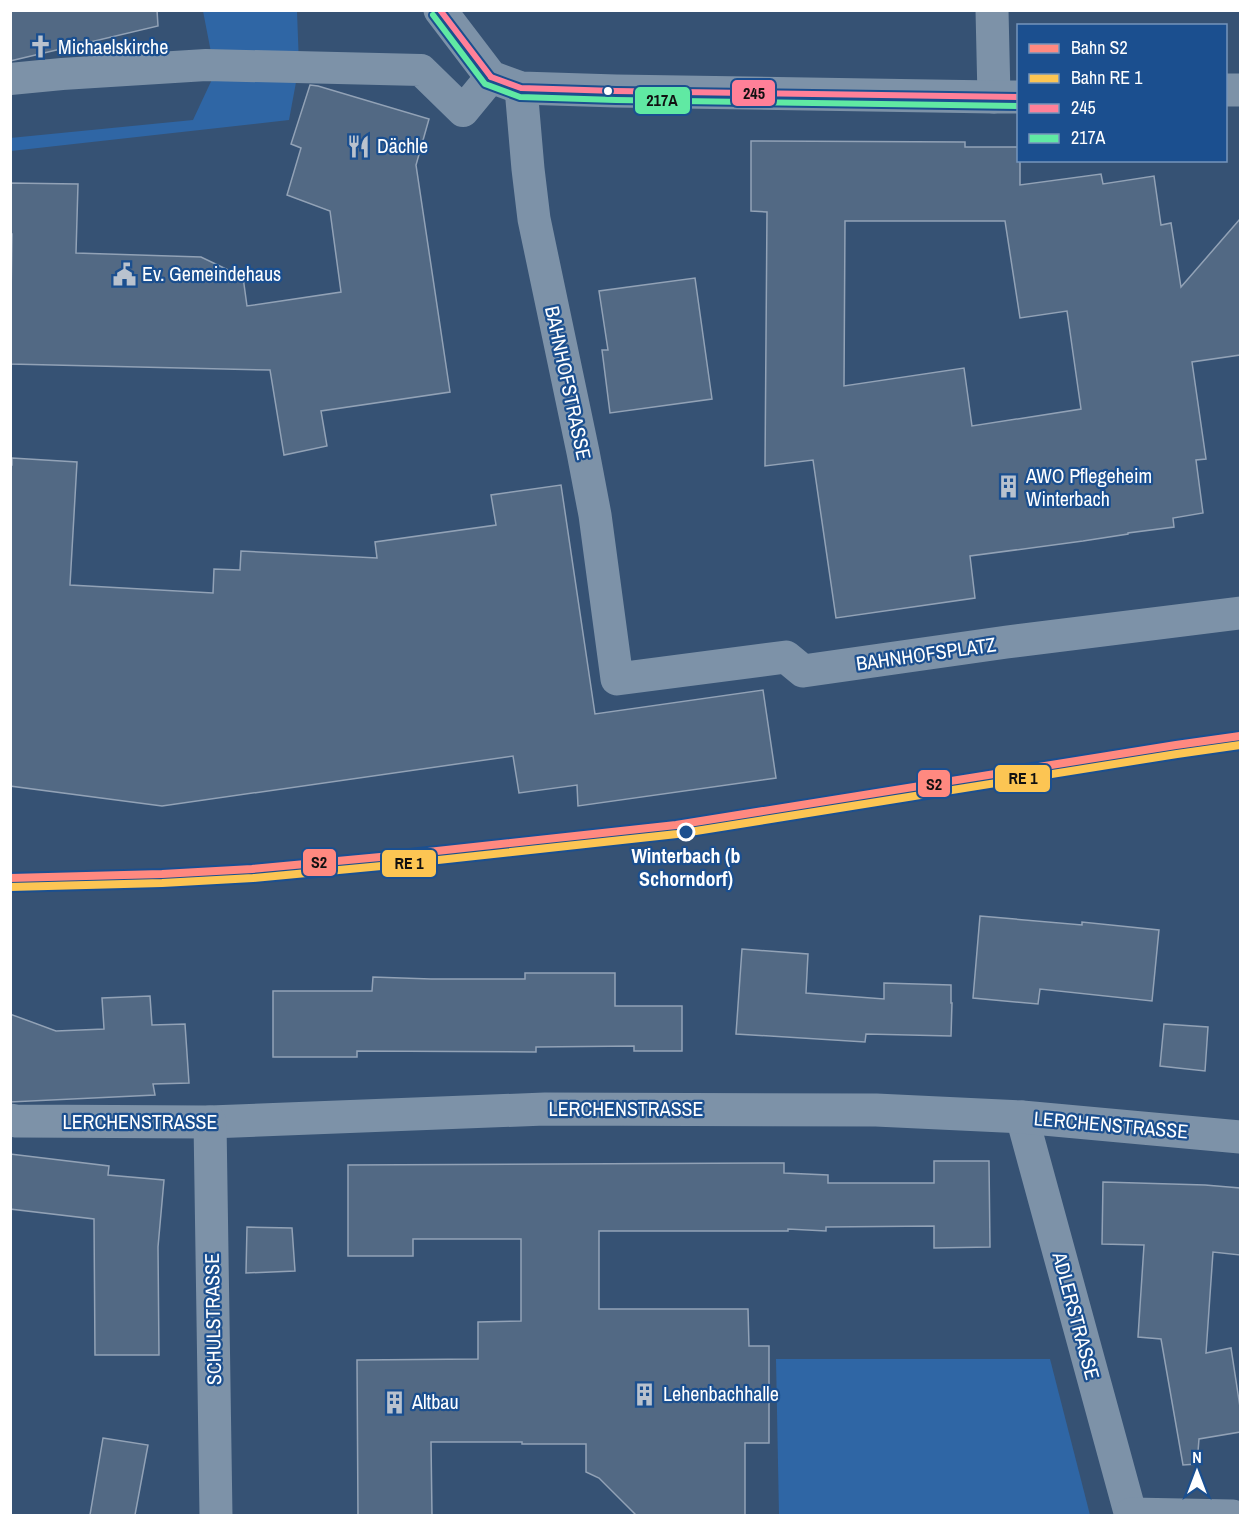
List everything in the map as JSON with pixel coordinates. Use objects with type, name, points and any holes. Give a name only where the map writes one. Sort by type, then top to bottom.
[{"type":"street","points":[[440,10],[491,77],[521,88],[1006,97],[992,10]]},
{"type":"street","points":[[10,79],[206,65],[421,70],[463,111],[491,77]]},
{"type":"street","name":"BAHNHOFSTRASSE","points":[[521,88],[534,219],[595,514],[617,679]]},
{"type":"street","name":"BAHNHOFSPLATZ","points":[[617,679],[786,657],[803,671],[1007,642],[1240,614]]},
{"type":"street","name":"LERCHENSTRASSE","points":[[10,1120],[28,1122],[210,1122],[545,1109],[876,1110],[1022,1116],[1240,1137]]},
{"type":"street","name":"ADLERSTRASSE","points":[[1022,1116],[1131,1515]]},
{"type":"street","name":"SCHULSTRASSE","points":[[210,1122],[216,1515]]},
{"type":"street","points":[[1131,1515],[1233,1515]]},
{"type":"shaded area","points":[[203,11],[297,11],[299,66],[289,120],[11,151],[10,138],[193,120],[215,73]]},
{"type":"shaded area","points":[[776,1359],[1050,1359],[1090,1515],[779,1515]]},
{"type":"building","name":"Michaelskirche","points":[[10,10],[157,10],[158,26],[10,61]]},
{"type":"building","points":[[310,85],[429,119],[416,165],[450,392],[321,411],[327,446],[284,455],[270,370],[10,364],[12,234],[10,234],[10,183],[78,184],[76,253],[201,257],[243,277],[247,306],[341,292],[330,211],[287,195],[301,148],[291,144]]},
{"type":"building","points":[[751,141],[965,142],[965,147],[1017,147],[1017,162],[1020,162],[1020,185],[1101,174],[1103,184],[1154,176],[1161,225],[1171,223],[1181,287],[1240,219],[1240,355],[1192,362],[1206,459],[1196,460],[1203,513],[1173,518],[1174,527],[970,556],[975,598],[836,618],[813,460],[765,466],[767,212],[751,211]],"holes":[[[845,221],[1005,221],[1020,318],[1067,311],[1081,409],[972,426],[964,368],[844,386]]]},
{"type":"building","points":[[695,278],[712,399],[610,413],[602,350],[608,350],[599,291]]},
{"type":"building","points":[[12,458],[77,462],[70,585],[213,593],[214,569],[240,570],[241,551],[377,558],[375,542],[496,525],[491,495],[561,485],[595,714],[763,690],[776,778],[578,806],[577,785],[519,793],[513,756],[162,806],[10,786],[10,465],[12,465]]},
{"type":"building","points":[[980,916],[1082,925],[1082,922],[1159,930],[1152,1001],[1040,989],[1038,1004],[973,998]]},
{"type":"building","points":[[742,949],[808,954],[806,993],[884,999],[884,983],[951,985],[951,1036],[866,1034],[865,1042],[736,1034]]},
{"type":"building","points":[[525,973],[615,973],[615,1006],[682,1006],[682,1051],[634,1051],[634,1046],[536,1047],[536,1052],[357,1051],[357,1057],[273,1057],[273,991],[372,991],[373,977],[525,979]]},
{"type":"building","points":[[150,996],[152,1025],[185,1024],[189,1083],[153,1084],[155,1095],[10,1102],[10,1014],[56,1031],[104,1029],[102,998]]},
{"type":"building","points":[[1164,1024],[1208,1027],[1205,1071],[1160,1066]]},
{"type":"building","points":[[10,1154],[109,1166],[108,1175],[164,1180],[158,1247],[159,1355],[95,1355],[94,1219],[10,1209]]},
{"type":"building","points":[[934,1161],[989,1161],[990,1247],[934,1248],[934,1226],[826,1227],[826,1231],[788,1229],[788,1231],[599,1231],[599,1309],[748,1309],[749,1346],[769,1346],[769,1443],[745,1443],[745,1515],[636,1515],[599,1478],[586,1472],[586,1444],[431,1442],[432,1515],[358,1515],[357,1360],[478,1359],[478,1322],[521,1321],[521,1239],[413,1239],[413,1256],[348,1256],[348,1165],[784,1163],[784,1173],[828,1175],[828,1183],[934,1183]]},
{"type":"building","points":[[1103,1182],[1240,1188],[1240,1255],[1213,1252],[1206,1353],[1231,1348],[1240,1407],[1240,1432],[1199,1439],[1197,1464],[1183,1465],[1161,1339],[1138,1337],[1144,1245],[1102,1244]]},
{"type":"building","points":[[247,1227],[292,1228],[295,1271],[246,1273]]},
{"type":"building","points":[[103,1438],[148,1445],[135,1515],[90,1515]]},
{"type":"rail line","name":"S2","points":[[10,878],[252,869],[676,825],[1240,736]]},
{"type":"transit line","name":"245","points":[[440,10],[491,77]]},
{"type":"transit line","name":"217A","points":[[433,15],[485,84],[520,97],[1017,106]]},
{"type":"transit line","name":"245","points":[[491,77],[521,88],[1017,97]]},
{"type":"transit line","points":[[10,887],[253,878],[677,834],[1240,745]]},
{"type":"place","name":"Michaelskirche","points":[[40,47]]},
{"type":"place","name":"Dächle","points":[[359,146]]},
{"type":"place","name":"Ev. Gemeindehaus","points":[[124,274]]},
{"type":"place","name":"AWO Pflegeheim Winterbach","points":[[1008,487]]},
{"type":"place","name":"Winterbach (b Schorndorf)","points":[[686,832]]},
{"type":"place","name":"Lehenbachhalle","points":[[645,1394]]},
{"type":"place","name":"Altbau","points":[[394,1402]]}]
